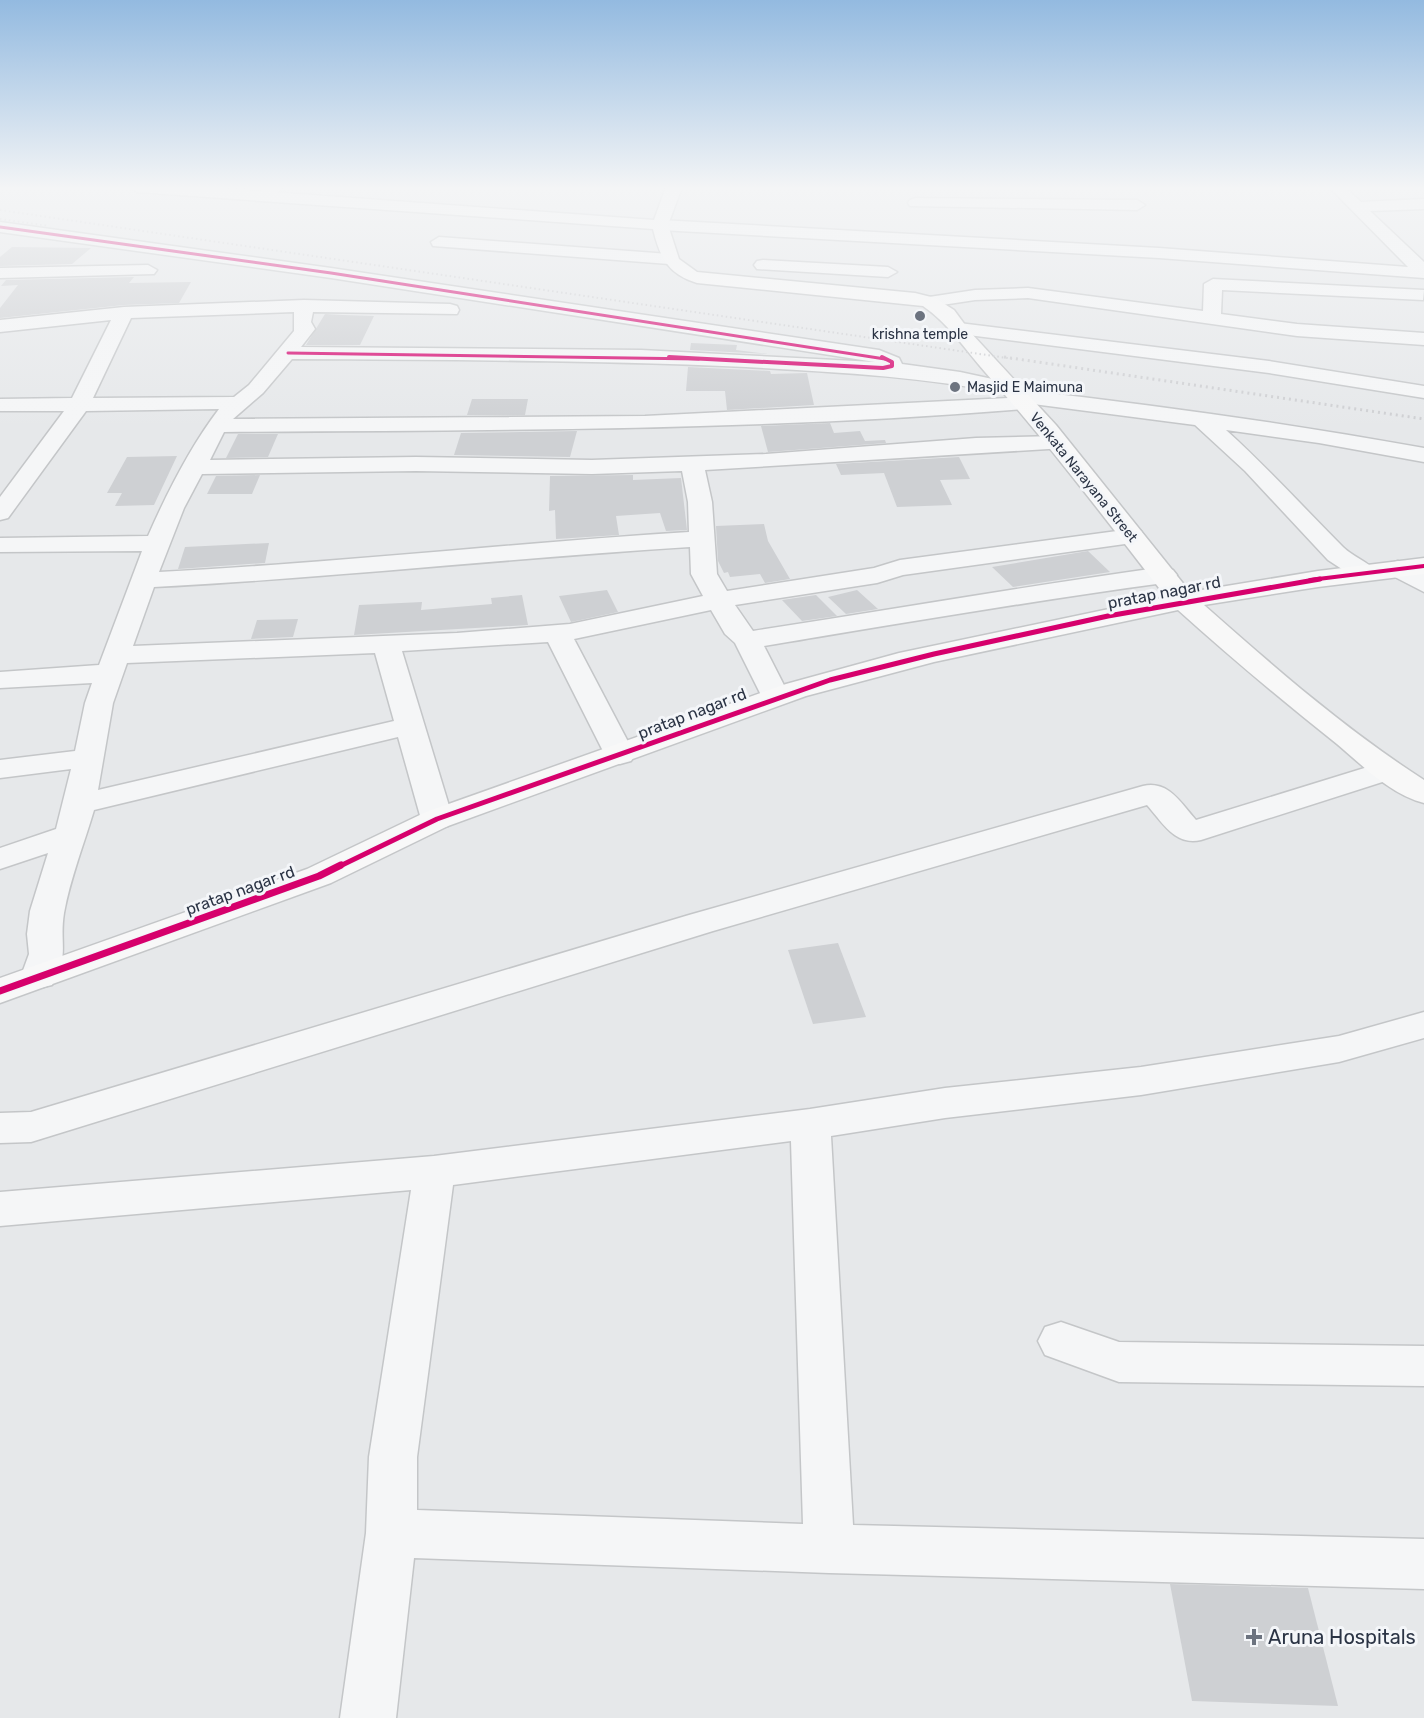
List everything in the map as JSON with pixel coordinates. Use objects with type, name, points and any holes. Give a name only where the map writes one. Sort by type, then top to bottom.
[{"type":"street","points":[[289,267],[879,356],[892,362],[892,366],[883,368]]},
{"type":"street","name":"Venkata Narayana Street","points":[[675,267],[677,270],[703,279],[880,294],[928,302],[947,314],[1058,443],[1182,600],[1252,662],[1387,770],[1424,794]]},
{"type":"street","points":[[813,267],[888,272]]},
{"type":"street","points":[[880,294],[890,267]]},
{"type":"street","points":[[1343,267],[1424,273]]},
{"type":"street","points":[[0,273],[148,270]]},
{"type":"street","points":[[1212,318],[1213,284],[1424,295]]},
{"type":"street","points":[[928,302],[975,295],[1028,293],[1296,330],[1424,339]]},
{"type":"street","points":[[0,405],[237,403],[248,398],[288,353],[305,329],[302,322],[304,306]]},
{"type":"street","points":[[0,326],[124,313],[304,306],[476,311]]},
{"type":"street","points":[[0,513],[79,405],[124,313]]},
{"type":"street","points":[[958,329],[1269,367],[1424,392]]},
{"type":"street","points":[[288,353],[641,356],[883,368],[960,378],[1017,396],[1117,407],[1415,453],[1424,465]]},
{"type":"street","points":[[217,426],[645,422],[949,409],[1017,396]]},
{"type":"street","points":[[39,976],[47,954],[44,934],[47,911],[80,804],[99,703],[172,508],[197,467],[217,426],[237,403]]},
{"type":"street","points":[[1202,420],[1253,466],[1337,555],[1364,572]]},
{"type":"street","points":[[197,467],[447,464],[567,467],[692,463],[1058,443]]},
{"type":"street","points":[[692,463],[703,539],[701,558],[704,574],[721,599],[735,628],[747,640],[776,695]]},
{"type":"street","points":[[0,680],[114,664],[581,630],[721,599],[804,584],[877,575],[900,568],[1132,536]]},
{"type":"street","points":[[145,580],[264,574],[567,547],[703,539]]},
{"type":"street","points":[[0,545],[157,543]]},
{"type":"street","points":[[1411,567],[1424,584]]},
{"type":"street","name":"pratap nagar rd","points":[[0,991],[319,876],[437,819],[729,716],[776,695],[888,664],[1182,600],[1411,567]]},
{"type":"street","points":[[747,640],[932,611],[990,599],[1164,575]]},
{"type":"street","points":[[557,633],[620,755]]},
{"type":"street","points":[[386,644],[408,726],[437,819]]},
{"type":"street","points":[[80,804],[408,726]]},
{"type":"street","points":[[0,769],[90,758]]},
{"type":"street","points":[[0,1128],[31,1127],[701,923],[1154,793],[1190,833],[1387,770]]},
{"type":"street","points":[[0,859],[69,835]]},
{"type":"street","points":[[0,1209],[434,1172],[810,1124],[945,1103],[1141,1081],[1340,1049],[1424,1025]]},
{"type":"street","points":[[810,1124],[829,1549]]},
{"type":"street","points":[[368,1718],[392,1533],[393,1457],[434,1172]]},
{"type":"street","points":[[1061,1341],[1119,1362],[1424,1366]]},
{"type":"street","points":[[392,1533],[829,1549],[1424,1564]]},
{"type":"building","points":[[134,277],[129,283],[191,282],[179,303],[124,305],[0,318],[0,308],[18,285],[1,286],[6,280]]},
{"type":"building","points":[[325,314],[374,316],[360,345],[306,345]]},
{"type":"building","points":[[691,343],[737,345],[736,350],[769,354],[690,350]]},
{"type":"building","points":[[688,367],[770,371],[771,374],[807,373],[814,405],[727,410],[725,391],[686,391]]},
{"type":"building","points":[[472,399],[528,399],[525,415],[467,415]]},
{"type":"building","points":[[830,423],[834,433],[860,431],[865,441],[885,440],[886,443],[768,452],[761,426]]},
{"type":"building","points":[[577,431],[570,457],[454,455],[461,433]]},
{"type":"building","points":[[238,434],[278,434],[268,457],[226,458]]},
{"type":"building","points":[[177,456],[154,505],[115,506],[122,493],[107,493],[127,457]]},
{"type":"building","points":[[959,457],[970,479],[940,480],[952,505],[897,507],[884,473],[841,475],[836,464]]},
{"type":"building","points":[[260,475],[252,494],[207,494],[216,476]]},
{"type":"building","points":[[633,475],[633,480],[681,478],[687,530],[666,531],[660,513],[616,516],[619,535],[556,539],[555,510],[549,511],[550,476]]},
{"type":"building","points":[[764,524],[768,541],[790,579],[765,583],[760,574],[730,577],[728,572],[724,573],[718,561],[716,526]]},
{"type":"building","points":[[269,543],[265,563],[178,569],[185,547]]},
{"type":"building","points":[[1088,551],[1110,572],[1013,587],[992,567]]},
{"type":"building","points":[[607,590],[618,612],[571,622],[559,596]]},
{"type":"building","points":[[857,590],[878,609],[846,614],[828,597]]},
{"type":"building","points":[[522,595],[528,625],[354,635],[359,605],[422,602],[421,610],[492,604],[491,598]]},
{"type":"building","points":[[816,595],[837,616],[802,621],[782,600]]},
{"type":"building","points":[[298,619],[293,637],[251,639],[257,620]]},
{"type":"building","points":[[838,943],[866,1017],[813,1024],[788,950]]},
{"type":"building","points":[[1170,1584],[1308,1588],[1338,1706],[1192,1701]]},
{"type":"railway","points":[[389,267],[1014,359]]},
{"type":"railway","points":[[1004,357],[1424,419]]},
{"type":"cycle path","points":[[288,353],[641,356],[883,368],[892,366],[892,362],[879,356],[289,267]]},
{"type":"cycle path","points":[[0,991],[319,876],[437,819],[729,716],[796,690],[865,670],[934,654],[1161,606],[1265,587],[1424,566]]},
{"type":"place","name":"krishna temple","points":[[920,316]]},
{"type":"place","name":"Masjid E Maimuna","points":[[955,387]]},
{"type":"place","name":"Aruna Hospitals","points":[[1254,1637]]}]
